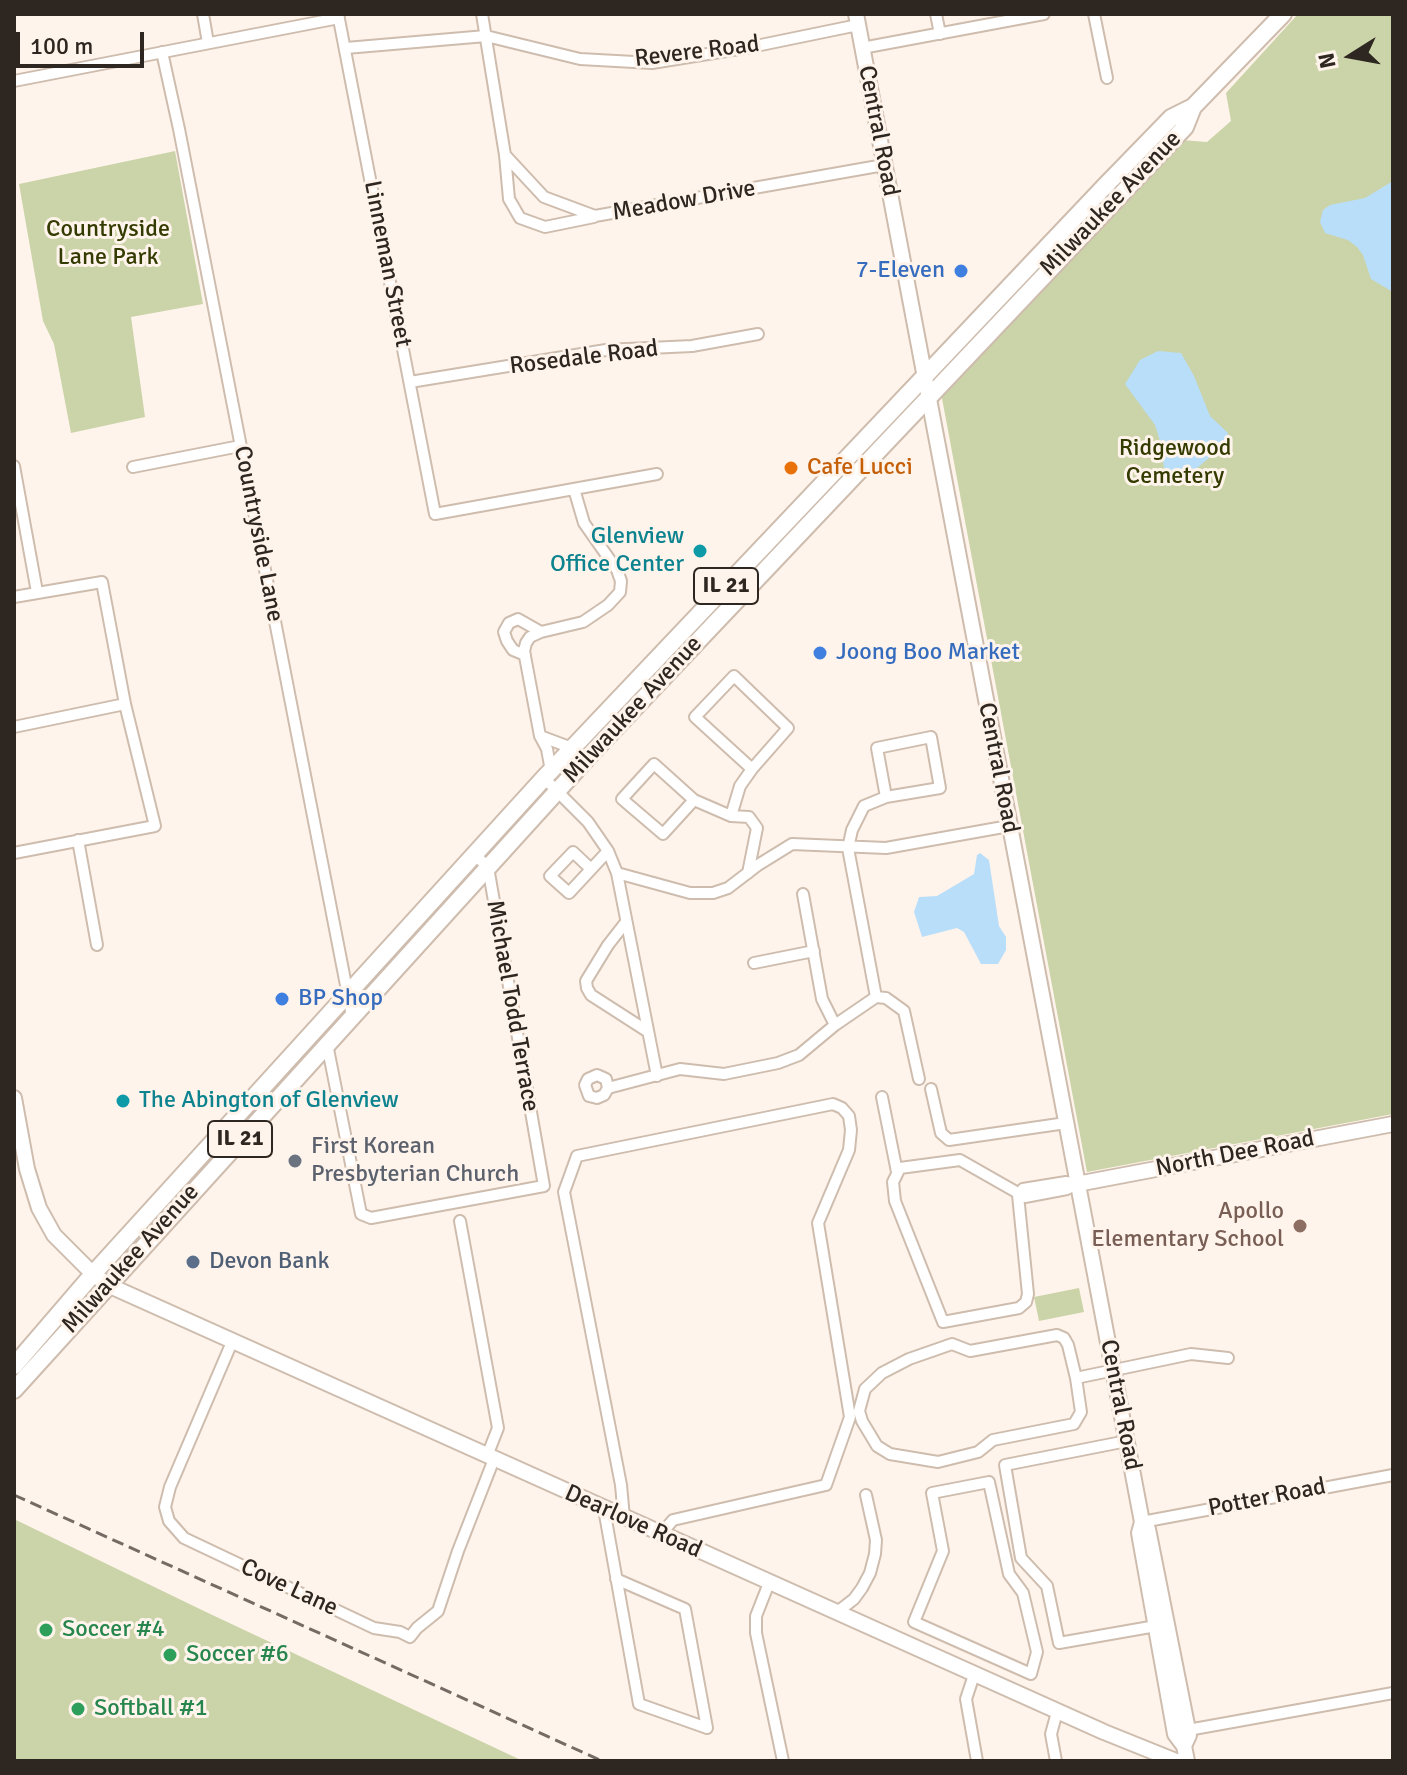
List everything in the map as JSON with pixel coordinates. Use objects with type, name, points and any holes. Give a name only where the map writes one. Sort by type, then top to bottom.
[{"type":"main road","points":[[1193,107],[1283,14]]},
{"type":"main road","name":"Central Road","points":[[857,20],[1127,1441],[1142,1522],[1139,1533],[1175,1734],[1185,1754]]},
{"type":"main road","name":"Milwaukee Avenue","points":[[14,1366],[93,1274],[572,748],[1171,118],[1193,107]]},
{"type":"main road","name":"Milwaukee Avenue","points":[[14,1390],[558,791],[1185,127],[1193,107]]},
{"type":"main road","points":[[772,562],[768,552],[771,545],[807,506],[813,492]]},
{"type":"main road","name":"Dearlove Road","points":[[14,1098],[27,1169],[39,1208],[54,1235],[108,1285],[1057,1712],[1176,1761]]},
{"type":"main road","name":"North Dee Road","points":[[1077,1184],[1393,1124]]},
{"type":"main road","name":"Central Road","points":[[1142,1522],[1148,1529],[1189,1735],[1185,1754]]},
{"type":"street","points":[[203,14],[208,43]]},
{"type":"street","points":[[482,14],[509,199],[520,218],[545,227],[595,216]]},
{"type":"street","points":[[936,14],[940,34]]},
{"type":"street","points":[[862,48],[1044,14]]},
{"type":"street","points":[[1094,14],[1107,78]]},
{"type":"street","points":[[14,81],[338,16]]},
{"type":"street","name":"Linneman Street","points":[[338,16],[435,514],[574,489]]},
{"type":"street","name":"Revere Road","points":[[346,48],[486,36],[580,59],[652,63],[751,47],[857,20]]},
{"type":"street","name":"Countryside Lane","points":[[162,52],[352,1016]]},
{"type":"street","name":"Meadow Drive","points":[[505,155],[544,197],[595,216],[884,165]]},
{"type":"street","name":"Rosedale Road","points":[[410,382],[606,350],[692,346],[758,334]]},
{"type":"street","points":[[133,467],[240,446]]},
{"type":"street","points":[[14,466],[37,592]]},
{"type":"street","points":[[657,474],[574,489],[584,523],[617,570],[621,581],[620,592],[608,605],[583,622],[530,637],[525,655],[540,736],[547,749],[548,774],[558,791],[588,822],[608,851],[617,873],[657,1076]]},
{"type":"street","points":[[14,597],[102,582],[125,704],[155,826],[14,853]]},
{"type":"street","points":[[525,655],[513,650],[507,641],[504,632],[509,623],[518,619],[541,632]]},
{"type":"street","points":[[731,816],[740,786],[788,728],[734,676],[695,717],[752,769]]},
{"type":"street","points":[[14,727],[125,704]]},
{"type":"street","points":[[540,736],[572,748]]},
{"type":"street","points":[[876,997],[848,848],[852,830],[864,806],[886,797],[940,788],[931,737],[877,748],[886,797]]},
{"type":"street","points":[[694,800],[663,834],[622,799],[654,764],[694,800],[731,816],[749,817],[757,828],[748,873]]},
{"type":"street","points":[[617,873],[690,893],[713,893],[728,888],[792,844],[886,848],[1009,826]]},
{"type":"street","points":[[78,840],[97,945]]},
{"type":"street","points":[[591,869],[608,851]]},
{"type":"street","name":"Michael Todd Terrace","points":[[327,1044],[361,1214],[371,1218],[544,1186],[488,867],[475,855]]},
{"type":"street","points":[[803,894],[822,999],[835,1025]]},
{"type":"street","points":[[626,922],[586,981],[587,988],[591,995],[647,1031]]},
{"type":"street","points":[[754,963],[814,951]]},
{"type":"street","points":[[608,1088],[680,1069],[724,1074],[778,1063],[799,1055],[876,997],[886,998],[904,1011],[919,1079]]},
{"type":"street","points":[[931,1089],[941,1133],[949,1140],[1066,1123]]},
{"type":"street","points":[[882,1097],[898,1170],[893,1182],[895,1201],[943,1322],[1019,1308],[1026,1302],[1028,1294],[1018,1195]]},
{"type":"street","points":[[624,1518],[621,1485],[564,1192],[577,1156],[833,1104],[849,1116],[849,1150],[818,1223],[850,1417],[826,1485],[673,1520],[661,1534]]},
{"type":"street","points":[[898,1170],[960,1160],[1025,1197],[1067,1189],[1077,1184]]},
{"type":"street","points":[[460,1221],[498,1428],[490,1458]]},
{"type":"street","points":[[1057,1335],[1064,1338],[1068,1345],[1076,1378],[1081,1412],[1074,1424],[993,1440],[978,1452],[938,1462],[890,1454],[877,1446],[859,1411],[865,1389],[882,1373],[909,1359],[952,1344],[970,1351],[1057,1335]]},
{"type":"street","name":"Cove Lane","points":[[232,1342],[170,1487],[165,1507],[169,1521],[184,1538],[374,1628],[400,1632],[410,1637],[438,1611],[490,1458]]},
{"type":"street","points":[[1076,1378],[1191,1354],[1228,1358]]},
{"type":"street","points":[[1127,1441],[1005,1465],[1021,1558],[1047,1586],[1059,1643],[1156,1626]]},
{"type":"street","name":"Potter Road","points":[[1142,1522],[1393,1475]]},
{"type":"street","points":[[989,1482],[1009,1574],[1023,1593],[1037,1652],[1031,1674],[968,1647],[914,1622],[943,1551],[932,1493],[989,1482]]},
{"type":"street","points":[[836,1613],[854,1599],[870,1573],[876,1540],[866,1495]]},
{"type":"street","points":[[604,1509],[616,1579],[639,1704],[707,1728],[685,1609],[616,1579]]},
{"type":"street","points":[[769,1583],[756,1616],[756,1633],[783,1761]]},
{"type":"street","points":[[956,1666],[968,1647]]},
{"type":"street","points":[[974,1675],[966,1699],[977,1761]]},
{"type":"street","points":[[1188,1730],[1393,1693]]},
{"type":"street","points":[[1056,1761],[1051,1734],[1057,1712]]},
{"type":"green space","name":"Ridgewood Cemetery","points":[[1298,14],[1393,14],[1393,1114],[1087,1172],[941,393],[1182,140],[1207,142],[1231,121],[1226,93]]},
{"type":"green space","name":"Countryside Lane Park","points":[[175,151],[203,304],[131,317],[145,417],[71,433],[54,344],[43,321],[19,184]]},
{"type":"green space","points":[[1079,1288],[1084,1312],[1039,1321],[1034,1297]]},
{"type":"green space","points":[[14,1519],[206,1612],[523,1761],[14,1761]]},
{"type":"water","points":[[1393,181],[1393,292],[1371,279],[1357,247],[1348,240],[1325,233],[1320,222],[1323,210],[1330,205],[1365,198]]},
{"type":"water","points":[[1158,351],[1181,353],[1210,416],[1228,433],[1227,443],[1191,473],[1172,475],[1164,468],[1155,425],[1125,384],[1140,360]]},
{"type":"water","points":[[980,853],[989,860],[999,926],[1006,937],[1006,950],[998,964],[981,964],[964,932],[957,928],[922,937],[914,912],[919,897],[937,896],[974,874]]},
{"type":"railway","points":[[14,1495],[602,1761]]},
{"type":"place","name":"7-Eleven","points":[[961,271]]},
{"type":"place","name":"Cafe Lucci","points":[[791,468]]},
{"type":"place","name":"Glenview Office Center","points":[[700,551]]},
{"type":"place","name":"Joong Boo Market","points":[[820,653]]},
{"type":"place","name":"BP Shop","points":[[282,999]]},
{"type":"place","name":"The Abington of Glenview","points":[[123,1101]]},
{"type":"place","name":"First Korean Presbyterian Church","points":[[295,1161]]},
{"type":"place","name":"Apollo Elementary School","points":[[1300,1226]]},
{"type":"place","name":"Devon Bank","points":[[193,1262]]},
{"type":"place","name":"Soccer #4","points":[[46,1630]]},
{"type":"place","name":"Soccer #6","points":[[170,1655]]},
{"type":"place","name":"Softball #1","points":[[78,1709]]}]
